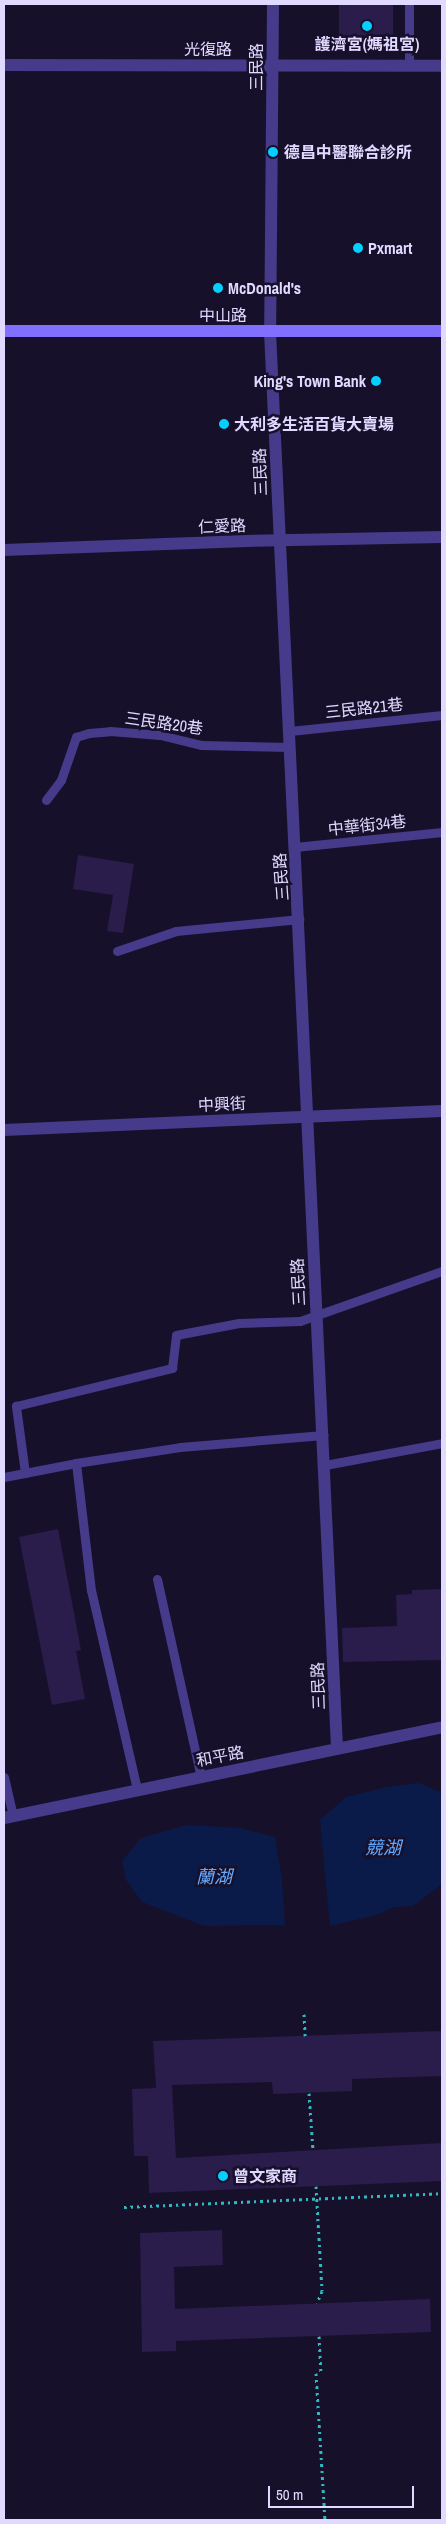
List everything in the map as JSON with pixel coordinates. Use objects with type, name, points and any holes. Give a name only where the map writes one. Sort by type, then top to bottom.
[{"type":"main road","name":"中山路","points":[[4,331],[442,331]]},
{"type":"street","name":"三民路","points":[[273,4],[270,332],[337,1748]]},
{"type":"street","name":"光復路","points":[[4,65],[442,66]]},
{"type":"street","name":"仁愛路","points":[[4,550],[279,540],[442,537]]},
{"type":"street","name":"中興街","points":[[4,1130],[442,1111]]},
{"type":"street","name":"和平路","points":[[8,1817],[442,1727]]},
{"type":"lane","points":[[409,4],[409,66]]},
{"type":"lane","name":"三民路21巷","points":[[290,731],[442,715]]},
{"type":"lane","name":"三民路20巷","points":[[46,800],[61,780],[76,737],[89,733],[110,731],[160,735],[201,745],[290,747]]},
{"type":"lane","name":"中華街34巷","points":[[295,847],[442,832]]},
{"type":"lane","points":[[117,951],[176,931],[299,919]]},
{"type":"lane","points":[[24,1473],[16,1406],[172,1368],[176,1335],[238,1323],[300,1321],[442,1271]]},
{"type":"lane","points":[[4,1477],[76,1463],[180,1447],[323,1435]]},
{"type":"lane","points":[[325,1465],[442,1443]]},
{"type":"lane","points":[[76,1463],[91,1590],[137,1790]]},
{"type":"lane","points":[[157,1579],[201,1777]]},
{"type":"lane","points":[[4,1777],[8,1817]]},
{"type":"path","points":[[304,2014],[305,2036]]},
{"type":"path","points":[[309,2092],[312,2150]]},
{"type":"path","points":[[316,2186],[322,2291],[317,2303]]},
{"type":"path","points":[[124,2208],[442,2194]]},
{"type":"path","points":[[318,2336],[321,2373]]},
{"type":"path","points":[[316,2373],[325,2520]]},
{"type":"water","name":"競湖","points":[[419,1783],[440,1792],[442,1798],[442,1884],[413,1906],[394,1907],[376,1915],[330,1926],[320,1820],[346,1797],[387,1787]]},
{"type":"water","name":"蘭湖","points":[[187,1825],[241,1828],[275,1837],[282,1880],[285,1925],[204,1926],[142,1902],[126,1880],[122,1861],[141,1838]]},
{"type":"building","name":"護濟宮(媽祖宮)","points":[[339,4],[393,4],[393,50],[339,50]]},
{"type":"building","points":[[78,855],[134,864],[123,933],[107,931],[113,895],[73,889]]},
{"type":"building","points":[[58,1529],[81,1650],[76,1651],[85,1699],[52,1705],[19,1537]]},
{"type":"building","points":[[442,1589],[442,1660],[343,1662],[342,1628],[397,1626],[396,1595],[412,1594],[412,1590]]},
{"type":"building","points":[[442,2031],[442,2076],[352,2079],[352,2091],[273,2094],[272,2082],[172,2085],[176,2158],[442,2143],[442,2181],[149,2193],[148,2156],[134,2156],[132,2089],[156,2088],[153,2041]]},
{"type":"building","points":[[222,2230],[223,2265],[174,2267],[175,2309],[430,2299],[431,2332],[176,2341],[176,2351],[142,2352],[140,2233]]},
{"type":"place","name":"護濟宮(媽祖宮)","points":[[367,26]]},
{"type":"place","name":"德昌中醫聯合診所","points":[[273,152]]},
{"type":"place","name":"Pxmart","points":[[358,248]]},
{"type":"place","name":"McDonald's","points":[[218,288]]},
{"type":"place","name":"King's Town Bank","points":[[376,381]]},
{"type":"place","name":"大利多生活百貨大賣場","points":[[224,424]]},
{"type":"place","name":"曾文家商","points":[[223,2176]]}]
